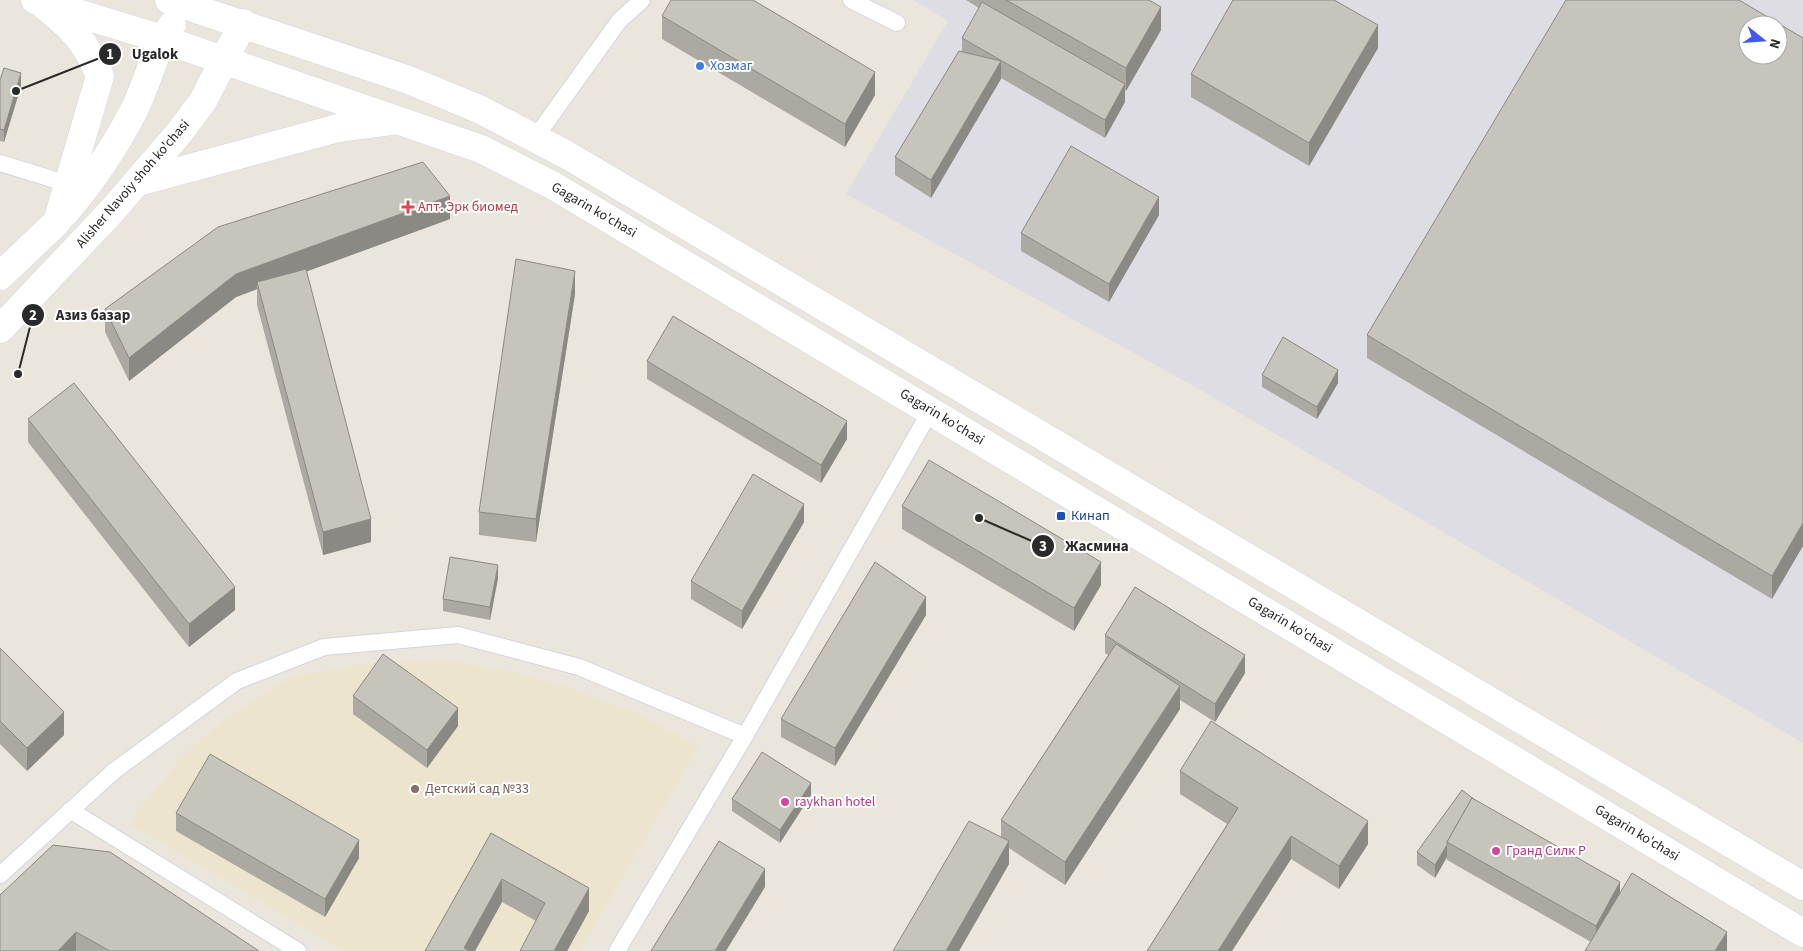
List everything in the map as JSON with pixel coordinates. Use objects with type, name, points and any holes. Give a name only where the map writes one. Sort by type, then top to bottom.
[{"type":"main road","points":[[37,1],[72,28],[91,54],[100,76],[57,222]]},
{"type":"main road","name":"Gagarin ko'chasi","points":[[37,1],[162,39],[481,149],[552,185],[1803,933]]},
{"type":"main road","points":[[0,276],[57,222],[97,174],[134,111],[177,2],[406,78],[479,109],[576,160],[1803,886]]},
{"type":"main road","name":"Alisher Navoiy shoh ko'chasi","points":[[0,329],[138,182],[203,101],[243,23]]},
{"type":"main road","points":[[138,182],[338,128],[396,120]]},
{"type":"lane","points":[[535,138],[620,21],[642,0]]},
{"type":"lane","points":[[851,0],[897,23]]},
{"type":"lane","points":[[0,163],[68,184]]},
{"type":"lane","points":[[617,951],[745,736],[931,410]]},
{"type":"lane","points":[[0,875],[114,772],[237,681],[324,647],[458,635],[580,667],[745,736]]},
{"type":"lane","points":[[70,810],[298,951]]},
{"type":"shaded area","points":[[913,0],[1803,0],[1803,743],[1197,388],[846,194],[948,21]]},
{"type":"shaded area","name":"Детский сад №33","points":[[445,660],[509,671],[570,688],[638,714],[699,747],[580,951],[343,951],[128,823],[183,756],[223,720],[291,677],[363,664]]},
{"type":"building","points":[[671,0],[753,0],[875,72],[845,124],[662,16]]},
{"type":"building","points":[[1006,0],[1149,0],[1161,7],[1126,68]]},
{"type":"building","points":[[1233,0],[1334,0],[1378,25],[1309,143],[1191,74]]},
{"type":"building","points":[[1566,0],[1739,0],[1764,15],[1738,15],[1738,65],[1788,65],[1788,29],[1803,38],[1803,523],[1772,576],[1367,335]]},
{"type":"building","points":[[982,2],[1125,84],[1105,120],[962,38]]},
{"type":"building","points":[[959,51],[1001,61],[931,180],[895,157]]},
{"type":"building","points":[[4,68],[21,73],[4,130],[0,129],[0,80]]},
{"type":"building","points":[[1071,146],[1159,197],[1109,284],[1021,233]]},
{"type":"building","points":[[423,162],[450,196],[236,274],[129,358],[105,309],[218,227]]},
{"type":"building","points":[[516,259],[575,271],[536,519],[479,512]]},
{"type":"building","points":[[306,269],[371,519],[323,532],[257,282]]},
{"type":"building","points":[[673,316],[847,421],[821,465],[647,361]]},
{"type":"building","points":[[1283,337],[1338,370],[1317,407],[1262,375]]},
{"type":"building","points":[[74,383],[235,587],[189,624],[28,419]]},
{"type":"building","points":[[929,460],[1101,562],[1074,608],[902,506]]},
{"type":"building","points":[[753,474],[804,504],[742,611],[691,581]]},
{"type":"building","points":[[450,557],[498,565],[490,607],[443,599]]},
{"type":"building","points":[[875,562],[926,597],[835,748],[781,719]]},
{"type":"building","points":[[1135,587],[1245,655],[1215,704],[1105,635]]},
{"type":"building","points":[[1116,644],[1180,686],[1065,862],[1001,820]]},
{"type":"building","points":[[0,648],[64,712],[27,748],[0,721]]},
{"type":"building","points":[[383,654],[458,708],[427,750],[353,696]]},
{"type":"building","points":[[1211,721],[1368,821],[1339,866],[1291,836],[1218,951],[1147,951],[1238,808],[1180,771]]},
{"type":"building","points":[[762,752],[811,783],[780,830],[732,799]]},
{"type":"building","points":[[210,754],[359,840],[325,899],[176,813]]},
{"type":"building","points":[[1462,790],[1479,803],[1472,798],[1435,865],[1417,852]]},
{"type":"building","points":[[1472,798],[1620,882],[1596,926],[1447,842]]},
{"type":"building","points":[[969,821],[1009,841],[946,951],[893,951]]},
{"type":"building","points":[[491,833],[589,888],[554,951],[520,951],[545,903],[502,879],[464,948],[470,951],[425,951]]},
{"type":"building","points":[[719,841],[765,869],[715,951],[651,951]]},
{"type":"building","points":[[53,845],[110,852],[259,951],[110,951],[76,932],[58,951],[0,951],[0,895]]},
{"type":"building","points":[[1632,873],[1727,932],[1715,951],[1585,951]]},
{"type":"place","name":"Хозмаг","points":[[700,66]]},
{"type":"place","name":"Ugalok","points":[[16,91]]},
{"type":"place","name":"Апт. Эрк биомед","points":[[408,207]]},
{"type":"place","name":"Азиз базар","points":[[18,374]]},
{"type":"place","name":"Кинап","points":[[1061,516]]},
{"type":"place","name":"Жасмина","points":[[979,518]]},
{"type":"place","name":"Детский сад №33","points":[[415,789]]},
{"type":"place","name":"raykhan hotel","points":[[785,802]]},
{"type":"place","name":"Гранд Силк Р","points":[[1496,851]]}]
